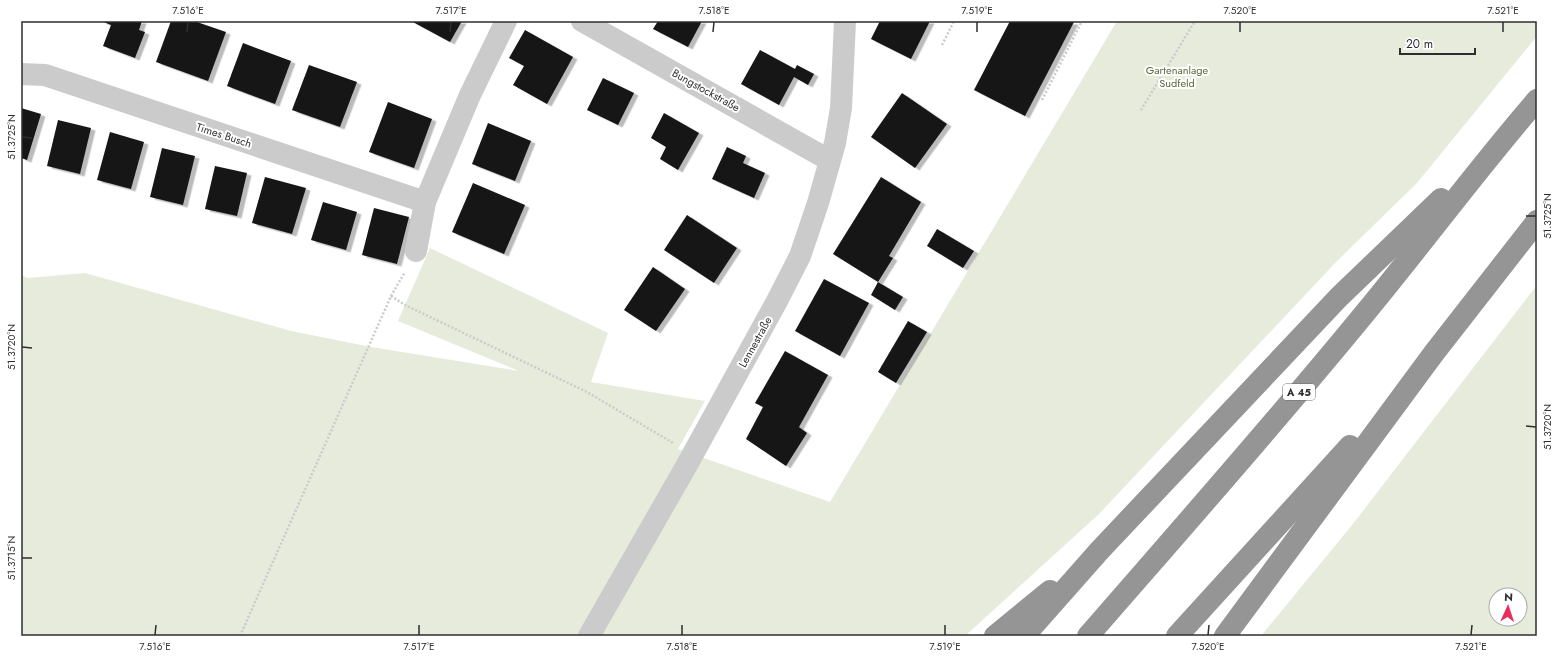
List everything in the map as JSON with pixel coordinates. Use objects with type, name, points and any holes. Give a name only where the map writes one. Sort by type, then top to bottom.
[{"type":"highway","name":"A 45","points":[[1088,636],[1366,313],[1501,142],[1537,100]]},
{"type":"highway","points":[[1024,636],[1100,550],[1339,297],[1501,142]]},
{"type":"highway","points":[[1224,636],[1434,353],[1537,221]]},
{"type":"highway","points":[[1177,636],[1434,353]]},
{"type":"highway","points":[[995,636],[1100,550]]},
{"type":"street","points":[[416,251],[426,202],[470,95],[506,21]]},
{"type":"street","name":"Bungstockstraße","points":[[582,21],[829,160]]},
{"type":"street","name":"Lennestraße","points":[[589,636],[693,454],[800,256],[818,203],[835,143],[841,108],[845,21]]},
{"type":"street","name":"Times Busch","points":[[21,74],[45,75],[426,202]]},
{"type":"path","points":[[942,45],[954,21]]},
{"type":"path","points":[[1042,100],[1082,21]]},
{"type":"path","points":[[1141,110],[1195,21]]},
{"type":"path","points":[[240,636],[391,296],[416,251]]},
{"type":"path","points":[[391,296],[405,305],[587,392],[693,454]]},
{"type":"green space","name":"Gartenanlage Sudfeld","points":[[1117,21],[1537,21],[1537,36],[1417,183],[1337,261],[1099,514],[965,636],[21,636],[21,275],[28,278],[85,273],[291,331],[371,347],[519,371],[398,321],[430,248],[608,333],[591,382],[705,401],[678,449],[830,502]]},
{"type":"green space","points":[[1537,285],[1537,636],[1261,636],[1352,525]]},
{"type":"building","points":[[101,21],[142,21],[139,30],[145,32],[135,58],[103,46],[111,25]]},
{"type":"building","points":[[171,21],[194,21],[226,32],[208,81],[156,62]]},
{"type":"building","points":[[411,21],[462,21],[450,42]]},
{"type":"building","points":[[658,21],[702,21],[688,47],[653,29]]},
{"type":"building","points":[[880,21],[930,21],[911,59],[871,39]]},
{"type":"building","points":[[1010,21],[1074,22],[1025,116],[974,90]]},
{"type":"building","points":[[525,30],[573,57],[547,104],[513,85],[524,66],[509,58]]},
{"type":"building","points":[[243,43],[291,61],[275,104],[227,86]]},
{"type":"building","points":[[760,50],[795,69],[797,65],[814,74],[808,85],[794,77],[779,105],[741,84]]},
{"type":"building","points":[[309,65],[357,82],[340,127],[292,110]]},
{"type":"building","points":[[603,78],[634,93],[618,125],[587,110]]},
{"type":"building","points":[[902,93],[947,124],[915,168],[871,137]]},
{"type":"building","points":[[388,102],[432,119],[414,168],[369,152]]},
{"type":"building","points":[[21,108],[41,114],[27,160],[21,158]]},
{"type":"building","points":[[664,113],[699,133],[678,170],[660,159],[666,147],[651,138]]},
{"type":"building","points":[[58,120],[91,128],[80,174],[47,166]]},
{"type":"building","points":[[488,123],[531,141],[515,181],[472,164]]},
{"type":"building","points":[[110,132],[144,142],[131,189],[97,180]]},
{"type":"building","points":[[727,147],[746,156],[743,163],[765,173],[754,198],[712,179]]},
{"type":"building","points":[[162,148],[195,156],[183,205],[150,197]]},
{"type":"building","points":[[215,166],[247,173],[237,216],[205,209]]},
{"type":"building","points":[[265,177],[306,188],[292,234],[252,223]]},
{"type":"building","points":[[881,177],[921,202],[889,256],[893,258],[878,282],[833,254]]},
{"type":"building","points":[[473,183],[525,205],[504,254],[452,232]]},
{"type":"building","points":[[323,202],[357,212],[346,250],[311,240]]},
{"type":"building","points":[[374,208],[409,217],[397,264],[362,255]]},
{"type":"building","points":[[687,215],[737,248],[714,283],[664,250]]},
{"type":"building","points":[[937,229],[974,251],[963,268],[927,246]]},
{"type":"building","points":[[653,267],[685,289],[656,331],[624,310]]},
{"type":"building","points":[[824,279],[869,303],[840,356],[795,331]]},
{"type":"building","points":[[878,282],[903,297],[895,310],[871,295]]},
{"type":"building","points":[[908,321],[927,332],[896,383],[878,372]]},
{"type":"building","points":[[785,351],[828,375],[799,427],[807,433],[786,466],[746,439],[763,407],[755,403]]}]
